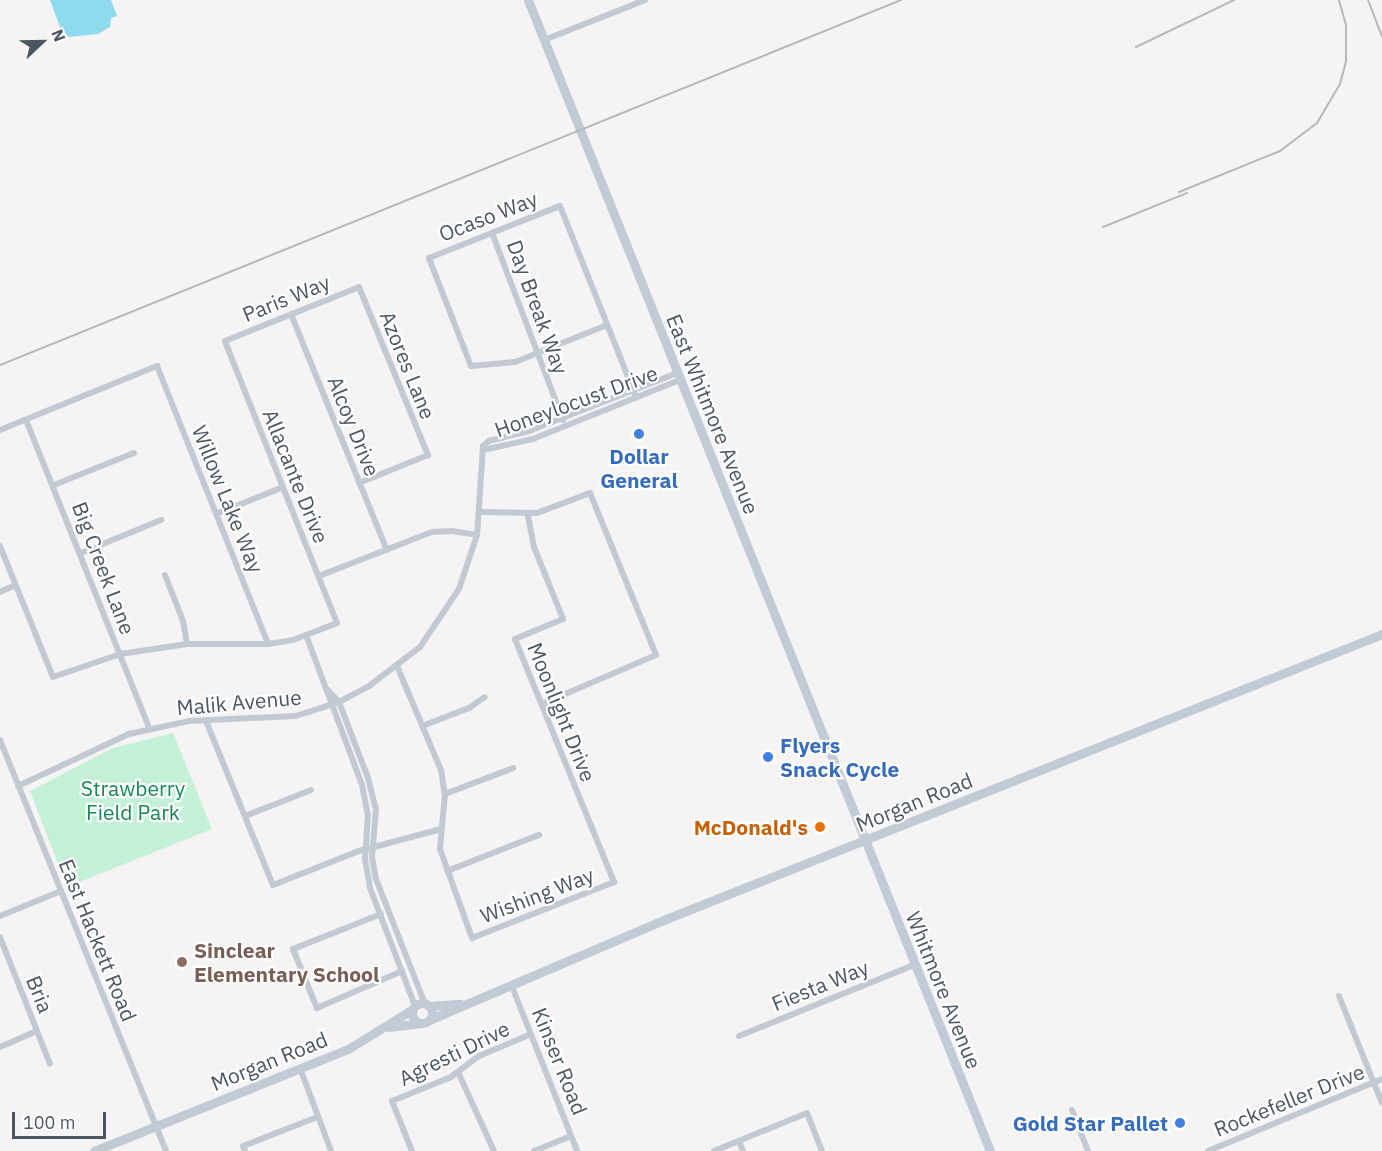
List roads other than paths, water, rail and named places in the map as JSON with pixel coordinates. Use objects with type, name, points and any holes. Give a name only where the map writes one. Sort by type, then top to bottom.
[{"type":"street","name":"East Whitmore Avenue","points":[[528,0],[865,842]]},
{"type":"street","points":[[544,40],[645,0]]},
{"type":"street","name":"Ocaso Way","points":[[540,352],[515,362],[471,366],[429,258],[560,206],[607,325]]},
{"type":"street","name":"Day Break Way","points":[[492,232],[540,352],[566,426]]},
{"type":"street","name":"Paris Way","points":[[225,341],[359,286]]},
{"type":"street","name":"Azores Lane","points":[[359,286],[428,455],[359,483]]},
{"type":"street","name":"Alcoy Drive","points":[[291,314],[387,550]]},
{"type":"street","points":[[540,352],[607,325],[636,397]]},
{"type":"street","name":"Allacante Drive","points":[[225,341],[338,623],[306,635]]},
{"type":"street","name":"Willow Lake Way","points":[[26,420],[157,366],[268,644]]},
{"type":"street","name":"Honeylocust Drive","points":[[483,448],[489,441],[562,418],[633,390],[678,376]]},
{"type":"street","name":"Honeylocust Drive","points":[[483,448],[507,447],[566,426],[636,397],[678,376]]},
{"type":"street","points":[[0,430],[26,420]]},
{"type":"street","name":"Big Creek Lane","points":[[26,420],[54,485],[149,728]]},
{"type":"street","name":"Malik Avenue","points":[[18,786],[104,743],[149,728],[206,721],[280,718],[331,705],[397,666],[428,638],[450,606],[467,571],[477,536],[483,448]]},
{"type":"street","points":[[54,485],[134,453]]},
{"type":"street","points":[[216,514],[283,487]]},
{"type":"street","points":[[480,512],[528,515],[590,493],[656,655],[542,704]]},
{"type":"street","name":"Moonlight Drive","points":[[528,515],[534,547],[563,619],[515,639],[614,882]]},
{"type":"street","points":[[81,553],[161,520]]},
{"type":"street","points":[[319,576],[440,531],[477,536]]},
{"type":"street","points":[[0,546],[53,677],[120,654],[187,644],[268,644],[306,635],[362,785],[368,815],[366,871],[379,914],[414,1007],[413,1018],[424,1022],[427,1005],[387,911],[376,879],[373,794],[339,702],[328,689]]},
{"type":"street","points":[[165,575],[183,621],[187,644]]},
{"type":"street","points":[[0,592],[16,585]]},
{"type":"street","name":"Morgan Road","points":[[389,1026],[424,1022],[460,1004],[1382,634]]},
{"type":"street","points":[[397,666],[441,770],[445,794],[440,849],[447,871],[540,835]]},
{"type":"street","points":[[422,726],[470,708],[485,697]]},
{"type":"street","points":[[206,721],[273,885],[366,850],[441,829]]},
{"type":"street","name":"East Hackett Road","points":[[0,740],[166,1151]]},
{"type":"street","points":[[445,794],[513,768]]},
{"type":"street","points":[[245,816],[311,790]]},
{"type":"street","name":"Whitmore Avenue","points":[[865,842],[990,1151]]},
{"type":"street","name":"Wishing Way","points":[[447,871],[472,938],[614,882]]},
{"type":"street","points":[[0,916],[61,891]]},
{"type":"street","points":[[387,911],[293,949],[317,1008],[402,972]]},
{"type":"street","name":"Bria","points":[[0,937],[50,1064]]},
{"type":"street","name":"Fiesta Way","points":[[739,1036],[914,965]]},
{"type":"street","name":"Kinser Road","points":[[511,984],[577,1151]]},
{"type":"street","points":[[1339,996],[1382,1103]]},
{"type":"street","name":"Morgan Road","points":[[94,1151],[368,1040],[414,1007],[460,1004]]},
{"type":"street","points":[[0,1047],[37,1031]]},
{"type":"street","name":"Agresti Drive","points":[[412,1151],[392,1101],[458,1072],[486,1052],[531,1034]]},
{"type":"street","points":[[300,1068],[331,1151]]},
{"type":"street","points":[[458,1072],[494,1151]]},
{"type":"street","name":"Rockefeller Drive","points":[[1208,1151],[1382,1079]]},
{"type":"street","points":[[1072,1110],[1088,1151]]},
{"type":"street","points":[[714,1151],[807,1113],[822,1151]]},
{"type":"street","points":[[244,1148],[317,1117]]},
{"type":"street","points":[[534,1151],[571,1136]]},
{"type":"street","points":[[738,1141],[742,1151]]},
{"type":"water","points":[[50,0],[111,0],[117,16],[111,18],[110,27],[98,34],[69,37],[61,30]]},
{"type":"railway","points":[[0,365],[901,0]]},
{"type":"railway","points":[[1136,47],[1234,0]]},
{"type":"railway","points":[[1179,192],[1280,151],[1317,123],[1340,84],[1346,61],[1346,25],[1339,0]]},
{"type":"railway","points":[[1368,0],[1382,36]]},
{"type":"railway","points":[[1103,227],[1187,193]]},
{"type":"place","name":"Dollar General","points":[[639,434]]},
{"type":"place","name":"Flyers Snack Cycle","points":[[768,757]]},
{"type":"place","name":"McDonald's","points":[[820,827]]},
{"type":"place","name":"Sinclear Elementary School","points":[[182,962]]},
{"type":"place","name":"Gold Star Pallet","points":[[1180,1123]]},
{"type":"park label","name":"Strawberry Field Park","points":[[133,800]]}]
